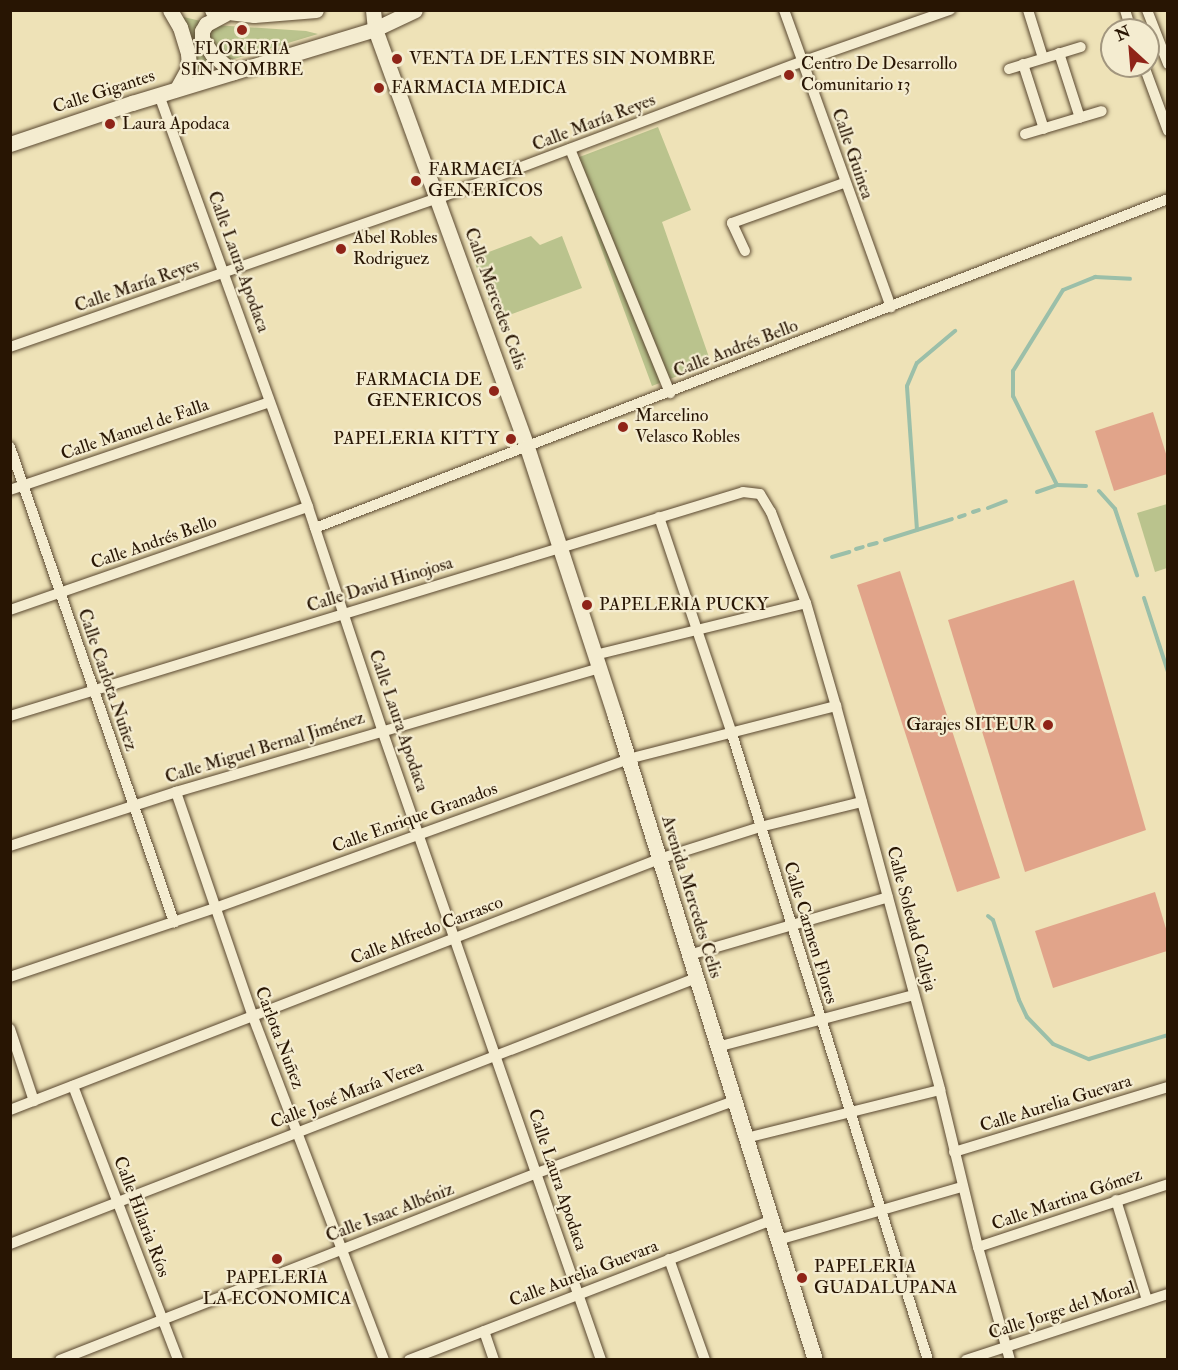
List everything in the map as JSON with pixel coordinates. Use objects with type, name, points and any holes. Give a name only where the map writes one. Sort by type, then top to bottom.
[{"type":"main road","points":[[170,10],[180,27],[188,53],[189,67],[177,89]]},
{"type":"main road","points":[[233,72],[212,54],[202,39],[202,31],[206,24],[218,12],[284,14],[316,10]]},
{"type":"main road","name":"Calle Mercedes Celis","points":[[373,10],[375,29],[439,198],[527,447]]},
{"type":"main road","name":"Calle Gigantes","points":[[10,144],[177,89],[375,29],[415,10]]},
{"type":"main road","name":"Avenida Mercedes Celis","points":[[527,447],[628,759],[815,1359]]},
{"type":"street","name":"Calle Guinea","points":[[784,10],[804,61],[844,183],[891,307]]},
{"type":"street","name":"Calle María Reyes","points":[[10,347],[439,198],[804,61],[950,10]]},
{"type":"street","points":[[1028,10],[1043,58]]},
{"type":"street","points":[[1147,10],[1167,64]]},
{"type":"street","points":[[1009,69],[1081,47]]},
{"type":"street","points":[[1059,54],[1080,118]]},
{"type":"street","points":[[1023,64],[1044,129]]},
{"type":"street","points":[[1148,78],[1167,131]]},
{"type":"street","name":"Calle Laura Apodaca","points":[[159,95],[309,507],[382,730],[497,1054],[601,1359]]},
{"type":"street","points":[[1025,134],[1102,111]]},
{"type":"street","points":[[570,149],[670,393]]},
{"type":"street","points":[[745,251],[732,223],[844,183]]},
{"type":"street","name":"Calle Andrés Bello","points":[[315,528],[670,393],[1167,199]]},
{"type":"street","name":"Calle Manuel de Falla","points":[[10,490],[270,402]]},
{"type":"street","name":"Calle Carlota Nuñez","points":[[10,447],[132,806],[174,922]]},
{"type":"street","name":"Calle David Hinojosa","points":[[10,716],[743,492],[760,494]]},
{"type":"street","name":"Calle Soledad Calleja","points":[[760,494],[771,512],[806,603],[836,706],[940,1090],[962,1187],[1010,1359]]},
{"type":"street","name":"Calle Andrés Bello","points":[[10,610],[309,507]]},
{"type":"street","name":"Calle Carmen Flores","points":[[659,517],[731,731],[928,1359]]},
{"type":"street","name":"Calle Miguel Bernal Jiménez","points":[[10,846],[697,630],[806,603]]},
{"type":"street","name":"Calle Enrique Granados","points":[[10,977],[215,908],[628,759],[836,706]]},
{"type":"street","name":"Carlota Nuñez","points":[[176,792],[253,1017],[384,1359]]},
{"type":"street","name":"Calle Alfredo Carrasco","points":[[10,1110],[659,859],[760,827],[862,802]]},
{"type":"street","points":[[689,955],[888,897]]},
{"type":"street","name":"Calle José María Verea","points":[[10,1244],[696,978]]},
{"type":"street","points":[[717,1047],[914,995]]},
{"type":"street","points":[[10,1029],[34,1101]]},
{"type":"street","name":"Calle Hilaria Ríos","points":[[73,1086],[178,1359]]},
{"type":"street","name":"Calle Aurelia Guevara","points":[[954,1152],[1167,1087]]},
{"type":"street","points":[[746,1138],[940,1090]]},
{"type":"street","name":"Calle Isaac Albéniz","points":[[60,1359],[537,1173],[734,1101]]},
{"type":"street","name":"Calle Martina Gómez","points":[[978,1247],[1167,1184]]},
{"type":"street","points":[[778,1240],[962,1187]]},
{"type":"street","points":[[1116,1200],[1147,1300]]},
{"type":"street","name":"Calle Aurelia Guevara","points":[[409,1359],[771,1220]]},
{"type":"street","points":[[669,1259],[705,1359]]},
{"type":"street","name":"Calle Jorge del Moral","points":[[966,1359],[1167,1294]]},
{"type":"street","points":[[484,1330],[494,1359]]},
{"type":"green space","points":[[179,16],[201,21],[219,65],[190,74],[195,54],[187,26]]},
{"type":"green space","points":[[214,25],[306,31],[318,34],[231,60],[211,43],[209,34]]},
{"type":"green space","points":[[658,127],[691,210],[662,222],[711,363],[652,386],[569,161]]},
{"type":"green space","points":[[531,236],[540,245],[562,236],[582,288],[496,320],[473,258]]},
{"type":"green space","points":[[1167,504],[1167,568],[1155,572],[1137,513]]},
{"type":"building","points":[[1153,412],[1167,457],[1167,474],[1114,491],[1095,431]]},
{"type":"building","points":[[900,571],[1000,878],[957,892],[857,585]]},
{"type":"building","name":"Garajes SITEUR","points":[[1074,580],[1146,830],[1025,872],[948,620]]},
{"type":"building","points":[[1155,892],[1167,932],[1167,951],[1053,988],[1035,931]]},
{"type":"waterway","points":[[1057,485],[1013,396],[1013,371],[1063,290],[1095,277],[1130,279]]},
{"type":"waterway","points":[[917,530],[907,386],[917,363],[955,331]]},
{"type":"waterway","points":[[1037,492],[1057,485],[1086,486]]},
{"type":"waterway","points":[[1099,491],[1115,509],[1137,575]]},
{"type":"waterway","points":[[988,508],[1006,501]]},
{"type":"waterway","points":[[973,512],[979,510]]},
{"type":"waterway","points":[[959,517],[965,515]]},
{"type":"waterway","points":[[885,540],[952,519]]},
{"type":"waterway","points":[[869,545],[877,543]]},
{"type":"waterway","points":[[856,549],[863,547]]},
{"type":"waterway","points":[[832,557],[849,552]]},
{"type":"waterway","points":[[1144,598],[1168,672]]},
{"type":"waterway","points":[[988,916],[993,920],[1019,1000],[1027,1017],[1053,1044],[1089,1059],[1168,1035]]},
{"type":"place","name":"FLORERIA SIN NOMBRE","points":[[242,30]]},
{"type":"place","name":"VENTA DE LENTES SIN NOMBRE","points":[[397,59]]},
{"type":"place","name":"Centro De Desarrollo Comunitario 13","points":[[789,75]]},
{"type":"place","name":"FARMACIA MEDICA","points":[[379,88]]},
{"type":"place","name":"Laura Apodaca","points":[[110,124]]},
{"type":"place","name":"FARMACIA GENERICOS","points":[[416,181]]},
{"type":"place","name":"Abel Robles Rodriguez","points":[[341,249]]},
{"type":"place","name":"FARMACIA DE GENERICOS","points":[[494,391]]},
{"type":"place","name":"Marcelino Velasco Robles","points":[[623,427]]},
{"type":"place","name":"PAPELERIA KITTY","points":[[511,439]]},
{"type":"place","name":"PAPELERIA PUCKY","points":[[587,605]]},
{"type":"place","name":"Garajes SITEUR","points":[[1048,725]]},
{"type":"place","name":"PAPELERIA LA ECONOMICA","points":[[277,1259]]},
{"type":"place","name":"PAPELERIA GUADALUPANA","points":[[802,1278]]}]
